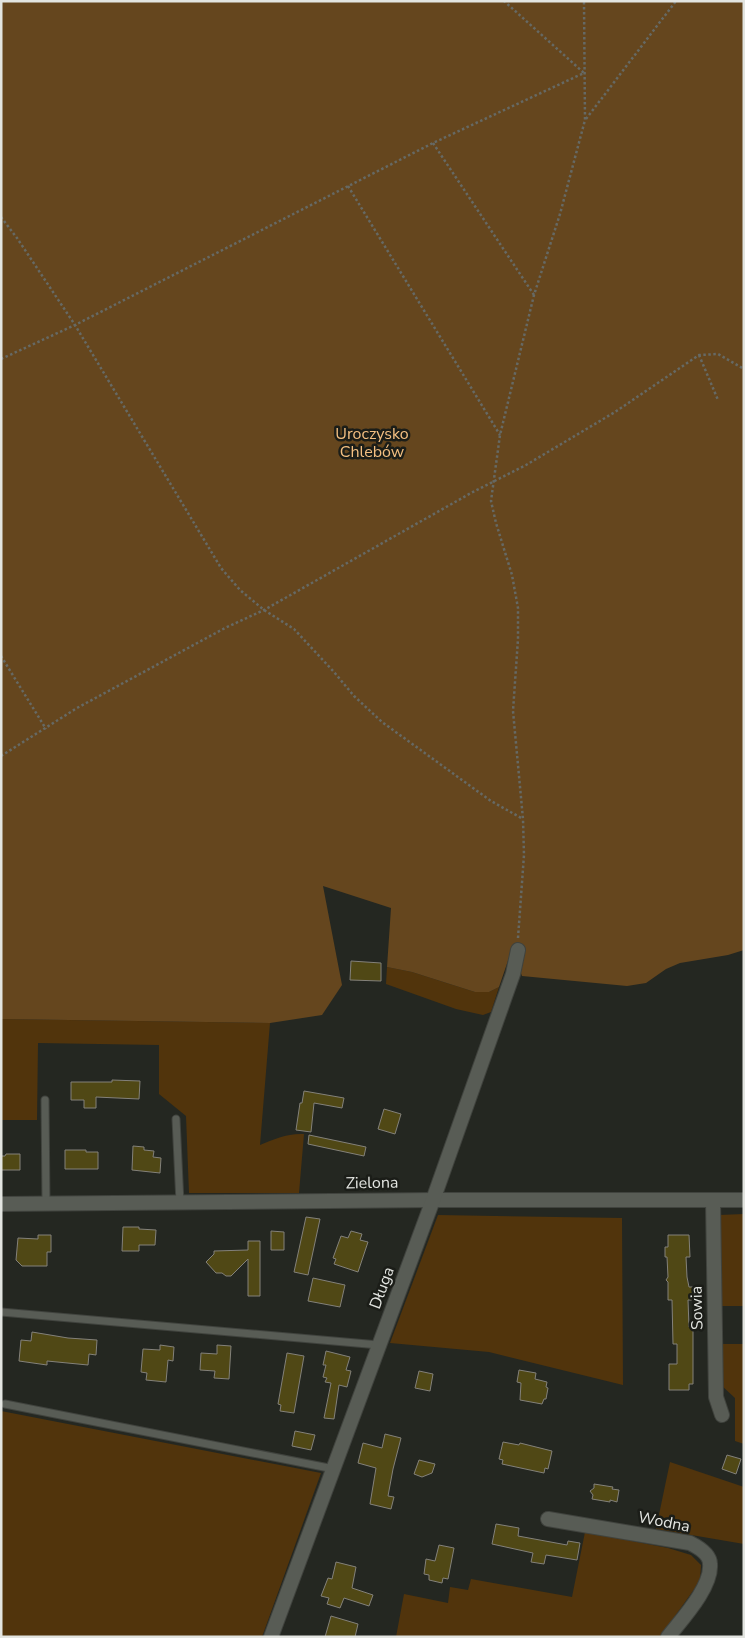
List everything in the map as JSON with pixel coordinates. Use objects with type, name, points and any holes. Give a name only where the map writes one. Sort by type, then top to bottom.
[{"type":"street","name":"Długa","points":[[271,1637],[434,1200],[513,974],[518,950]]},
{"type":"street","name":"Zielona","points":[[1,1204],[434,1200],[744,1200]]},
{"type":"street","name":"Sowia","points":[[713,1200],[716,1397],[722,1415]]},
{"type":"street","name":"Wodna","points":[[548,1519],[690,1543],[705,1553],[710,1564],[708,1578],[698,1598],[668,1637]]},
{"type":"lane","points":[[45,1100],[46,1204]]},
{"type":"lane","points":[[176,1119],[180,1203]]},
{"type":"lane","points":[[1,1312],[380,1345]]},
{"type":"lane","points":[[5,1404],[334,1469]]},
{"type":"path","points":[[504,1],[584,73]]},
{"type":"path","points":[[518,950],[524,855],[524,820],[513,711],[518,639],[518,608],[512,575],[491,501],[500,435],[534,296],[560,214],[585,120],[584,1]]},
{"type":"path","points":[[585,120],[676,1]]},
{"type":"path","points":[[1,359],[75,325],[433,143],[584,73]]},
{"type":"path","points":[[433,143],[534,296]]},
{"type":"path","points":[[348,186],[500,435]]},
{"type":"path","points":[[1,217],[75,325],[221,568],[240,590],[264,610],[294,629],[354,696],[382,722],[491,801],[524,820]]},
{"type":"path","points":[[1,756],[77,708],[226,628],[264,610],[471,493],[526,466],[615,412],[698,356],[718,354],[744,369]]},
{"type":"path","points":[[698,356],[718,400]]},
{"type":"path","points":[[1,656],[46,729]]},
{"type":"shaded area","points":[[387,967],[412,972],[475,992],[489,992],[499,987],[491,1012],[483,1015],[456,1009],[386,984]]},
{"type":"shaded area","points":[[1,1019],[270,1023],[260,1145],[287,1135],[304,1134],[299,1193],[189,1193],[186,1116],[159,1094],[159,1045],[38,1043],[37,1120],[1,1120]]},
{"type":"shaded area","points":[[744,1214],[744,1306],[721,1306],[719,1215]]},
{"type":"shaded area","points":[[438,1215],[622,1218],[623,1385],[489,1352],[390,1343]]},
{"type":"shaded area","points":[[721,1344],[744,1344],[744,1444],[735,1441],[735,1398],[721,1385]]},
{"type":"shaded area","points":[[1,1411],[321,1473],[262,1637],[1,1637]]},
{"type":"shaded area","points":[[670,1462],[744,1487],[744,1544],[656,1529]]},
{"type":"shaded area","points":[[585,1532],[668,1548],[691,1555],[701,1565],[700,1581],[660,1637],[396,1637],[404,1594],[448,1603],[450,1587],[468,1590],[471,1579],[572,1597]]},
{"type":"green space","name":"Uroczysko Chlebów","points":[[1,1],[744,1],[744,950],[728,955],[680,963],[666,969],[646,983],[627,986],[522,976],[512,949],[499,987],[489,992],[475,992],[412,972],[387,967],[391,908],[323,886],[342,985],[322,1015],[270,1023],[1,1019]]},
{"type":"building","points":[[351,961],[381,963],[381,981],[350,980]]},
{"type":"building","points":[[112,1080],[140,1081],[139,1099],[96,1097],[96,1108],[84,1108],[84,1100],[71,1100],[71,1082],[112,1082]]},
{"type":"building","points":[[304,1091],[344,1098],[342,1108],[314,1103],[311,1132],[296,1130],[300,1103],[302,1103]]},
{"type":"building","points":[[384,1109],[401,1114],[395,1134],[378,1129]]},
{"type":"building","points":[[309,1135],[366,1147],[364,1156],[308,1144]]},
{"type":"building","points":[[133,1146],[144,1147],[144,1150],[154,1151],[153,1157],[161,1158],[160,1173],[132,1170]]},
{"type":"building","points":[[65,1150],[98,1152],[98,1169],[65,1169]]},
{"type":"building","points":[[20,1154],[20,1170],[1,1170],[1,1156]]},
{"type":"building","points":[[306,1217],[320,1219],[308,1275],[294,1272]]},
{"type":"building","points":[[123,1227],[156,1230],[155,1245],[139,1245],[139,1251],[122,1251]]},
{"type":"building","points":[[271,1231],[284,1232],[284,1250],[271,1250]]},
{"type":"building","points":[[351,1231],[362,1234],[360,1240],[368,1242],[358,1272],[334,1264],[336,1259],[333,1258],[341,1236],[348,1238]]},
{"type":"building","points":[[38,1235],[51,1235],[51,1252],[47,1252],[47,1266],[22,1266],[16,1260],[18,1238],[38,1239]]},
{"type":"building","points":[[668,1235],[689,1235],[690,1257],[686,1257],[687,1277],[689,1287],[694,1287],[694,1300],[688,1300],[689,1327],[693,1327],[693,1384],[689,1384],[689,1390],[669,1390],[669,1364],[677,1364],[677,1344],[673,1344],[672,1300],[668,1300],[668,1282],[666,1280],[668,1277],[665,1247],[668,1247]]},
{"type":"building","points":[[248,1241],[260,1241],[260,1296],[248,1296],[248,1259],[231,1276],[216,1273],[206,1262],[214,1254],[214,1251],[248,1250]]},
{"type":"building","points":[[313,1278],[345,1285],[340,1307],[308,1301]]},
{"type":"building","points":[[32,1332],[68,1338],[97,1340],[96,1355],[89,1354],[88,1365],[47,1361],[47,1365],[19,1361],[21,1340],[31,1341]]},
{"type":"building","points":[[160,1345],[174,1347],[173,1361],[168,1360],[166,1382],[146,1380],[147,1373],[141,1372],[143,1349],[160,1350]]},
{"type":"building","points":[[217,1345],[231,1346],[229,1379],[214,1378],[215,1371],[200,1370],[201,1353],[217,1354]]},
{"type":"building","points":[[326,1351],[350,1357],[346,1370],[351,1371],[347,1387],[339,1385],[334,1419],[324,1418],[331,1383],[325,1382],[327,1378],[323,1377],[326,1365],[323,1365]]},
{"type":"building","points":[[287,1353],[304,1356],[294,1413],[280,1411],[281,1405],[278,1404]]},
{"type":"building","points":[[519,1370],[536,1373],[535,1379],[547,1382],[546,1399],[544,1399],[542,1404],[520,1400],[521,1383],[517,1382]]},
{"type":"building","points":[[419,1371],[433,1374],[430,1391],[415,1388]]},
{"type":"building","points":[[295,1431],[315,1435],[311,1450],[292,1446]]},
{"type":"building","points":[[385,1434],[401,1438],[388,1496],[394,1497],[391,1509],[370,1504],[376,1468],[358,1463],[363,1443],[382,1448]]},
{"type":"building","points":[[503,1442],[519,1445],[520,1443],[552,1451],[548,1469],[545,1468],[544,1473],[502,1464],[503,1460],[499,1459]]},
{"type":"building","points":[[727,1455],[741,1459],[736,1474],[722,1469]]},
{"type":"building","points":[[419,1460],[435,1464],[432,1473],[422,1477],[414,1474]]},
{"type":"building","points":[[594,1484],[613,1487],[612,1489],[619,1490],[617,1502],[592,1499],[593,1495],[590,1491],[594,1488]]},
{"type":"building","points":[[496,1524],[519,1528],[518,1536],[567,1545],[568,1541],[580,1543],[577,1560],[546,1555],[544,1564],[531,1562],[533,1553],[492,1544]]},
{"type":"building","points":[[439,1545],[454,1548],[448,1579],[443,1578],[442,1583],[429,1580],[429,1575],[424,1574],[426,1559],[435,1561]]},
{"type":"building","points":[[336,1562],[356,1567],[352,1588],[373,1595],[369,1606],[344,1598],[340,1608],[327,1604],[329,1598],[321,1596],[328,1578],[332,1579]]},
{"type":"building","points":[[331,1616],[358,1624],[355,1637],[325,1637]]}]
